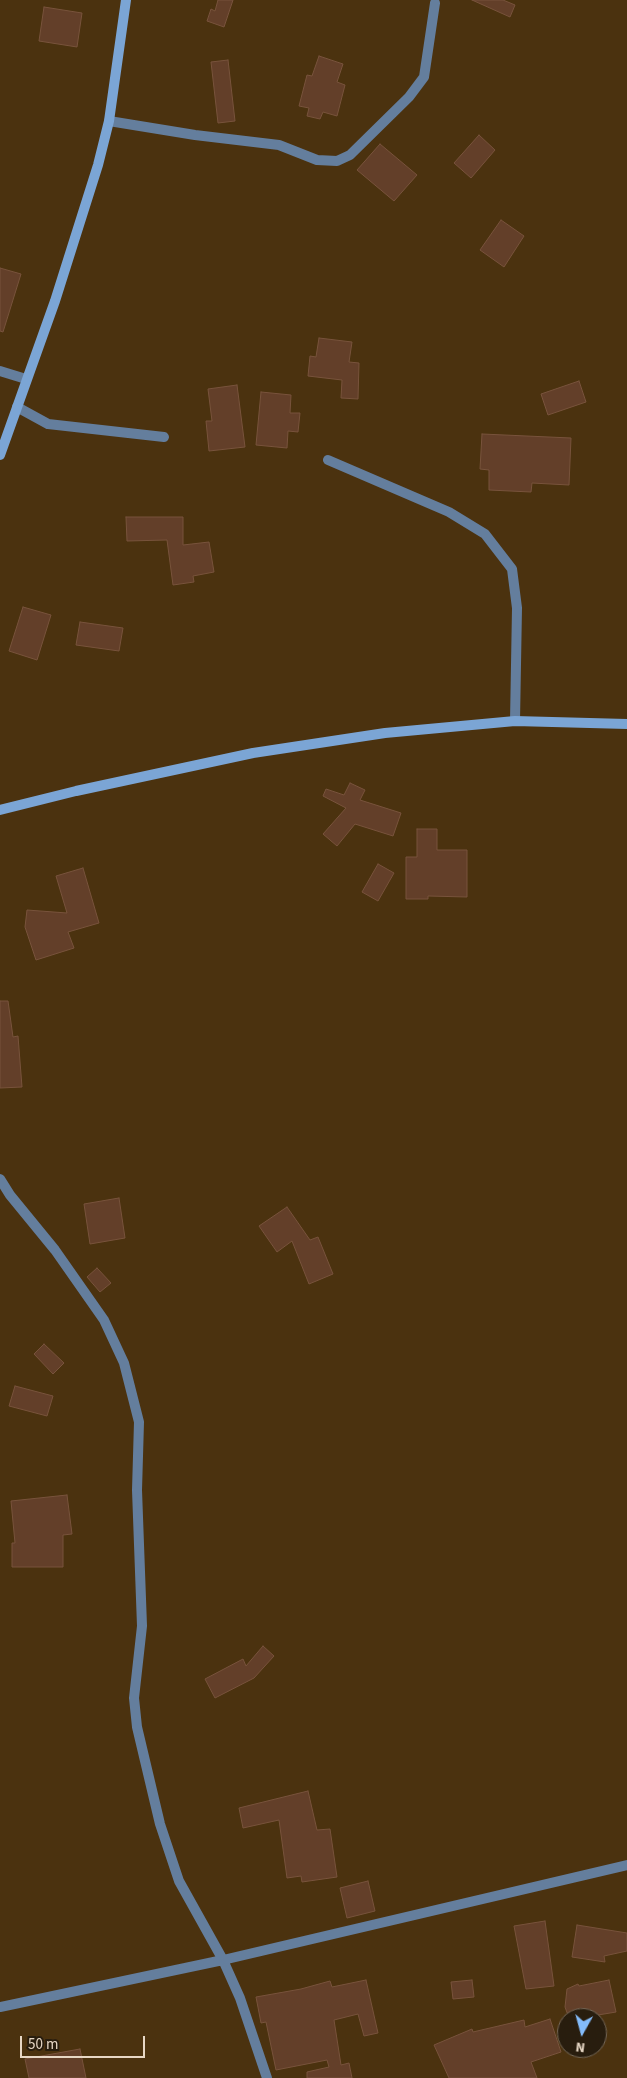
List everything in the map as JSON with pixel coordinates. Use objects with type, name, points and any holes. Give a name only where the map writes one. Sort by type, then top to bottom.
[{"type":"street","points":[[0,455],[54,301],[95,174],[109,121],[126,0]]},
{"type":"street","points":[[109,121],[195,135],[279,145],[317,160],[336,161],[350,155],[409,97],[424,77],[435,3]]},
{"type":"street","points":[[0,371],[26,378]]},
{"type":"street","points":[[17,407],[48,424],[164,437]]},
{"type":"street","points":[[328,460],[449,512],[484,534],[512,569],[517,608],[515,721]]},
{"type":"street","points":[[0,810],[76,791],[253,753],[385,733],[515,721],[627,724]]},
{"type":"street","points":[[0,1179],[10,1195],[55,1250],[104,1320],[124,1363],[139,1422],[137,1490],[142,1626],[134,1698],[137,1727],[160,1824],[179,1881],[223,1960],[240,1998],[267,2078]]},
{"type":"street","points":[[0,2007],[223,1960],[627,1866]]},
{"type":"building","points":[[218,0],[233,0],[224,27],[207,21],[211,9],[215,11]]},
{"type":"building","points":[[472,0],[503,0],[515,5],[510,17]]},
{"type":"building","points":[[44,7],[82,13],[77,47],[39,41]]},
{"type":"building","points":[[319,56],[343,64],[337,82],[345,85],[337,116],[323,112],[320,119],[307,116],[309,108],[299,106],[307,75],[312,76]]},
{"type":"building","points":[[228,60],[235,121],[218,123],[211,62]]},
{"type":"building","points":[[479,135],[495,150],[471,178],[454,163]]},
{"type":"building","points":[[380,144],[417,175],[394,201],[357,170]]},
{"type":"building","points":[[501,220],[524,236],[504,267],[480,250]]},
{"type":"building","points":[[0,268],[21,274],[3,332],[0,331]]},
{"type":"building","points":[[319,338],[352,342],[349,362],[359,363],[358,399],[341,398],[342,380],[308,376],[310,356],[316,357]]},
{"type":"building","points":[[579,381],[586,402],[548,415],[541,394]]},
{"type":"building","points":[[237,385],[245,447],[209,451],[206,421],[212,421],[208,389]]},
{"type":"building","points":[[261,392],[291,395],[290,413],[300,413],[298,432],[288,431],[287,448],[256,445]]},
{"type":"building","points":[[482,434],[571,438],[569,485],[532,483],[531,492],[489,490],[489,470],[480,469]]},
{"type":"building","points":[[126,517],[183,517],[183,545],[209,542],[214,572],[193,576],[194,582],[173,585],[167,540],[127,541]]},
{"type":"building","points":[[23,607],[51,615],[37,660],[9,651]]},
{"type":"building","points":[[80,622],[123,628],[119,651],[76,645]]},
{"type":"building","points":[[350,783],[365,790],[360,800],[401,813],[393,836],[355,824],[337,846],[323,834],[346,808],[323,796],[326,789],[344,795]]},
{"type":"building","points":[[417,829],[437,829],[437,850],[467,850],[467,897],[428,896],[428,899],[406,899],[406,857],[417,857]]},
{"type":"building","points":[[378,864],[394,873],[378,901],[362,892]]},
{"type":"building","points":[[83,868],[99,923],[68,932],[74,948],[36,960],[25,927],[27,910],[67,913],[56,876]]},
{"type":"building","points":[[0,1001],[8,1001],[13,1037],[18,1036],[22,1087],[0,1088]]},
{"type":"building","points":[[119,1198],[125,1238],[90,1244],[84,1204]]},
{"type":"building","points":[[287,1207],[310,1240],[318,1237],[333,1274],[309,1284],[292,1241],[277,1252],[259,1226]]},
{"type":"building","points":[[97,1268],[111,1283],[100,1292],[87,1277]]},
{"type":"building","points":[[44,1344],[64,1363],[53,1374],[34,1354]]},
{"type":"building","points":[[15,1386],[53,1396],[47,1416],[9,1406]]},
{"type":"building","points":[[67,1495],[72,1534],[63,1535],[63,1567],[12,1567],[12,1543],[15,1543],[11,1501]]},
{"type":"building","points":[[263,1646],[274,1656],[254,1678],[215,1698],[205,1679],[243,1659],[246,1666]]},
{"type":"building","points":[[308,1791],[317,1830],[330,1829],[337,1877],[302,1882],[301,1876],[287,1878],[279,1820],[243,1828],[239,1808]]},
{"type":"building","points":[[368,1881],[375,1911],[347,1918],[340,1888]]},
{"type":"building","points":[[545,1921],[554,1986],[526,1989],[514,1926]]},
{"type":"building","points":[[577,1925],[627,1933],[627,1951],[604,1956],[605,1962],[572,1957]]},
{"type":"building","points":[[366,1980],[378,2033],[364,2036],[358,2014],[334,2020],[341,2065],[349,2063],[352,2078],[307,2078],[307,2072],[329,2067],[327,2060],[276,2070],[266,2022],[261,2023],[256,1997],[301,1989],[330,1981],[332,1987]]},
{"type":"building","points":[[472,1980],[474,1997],[453,1999],[451,1982]]},
{"type":"building","points":[[609,1980],[616,2012],[607,2014],[607,2008],[565,2008],[567,1989],[578,1984],[579,1986]]},
{"type":"building","points":[[550,2019],[557,2040],[557,2053],[531,2062],[537,2078],[449,2078],[434,2045],[472,2029],[473,2032],[524,2020],[525,2027]]},
{"type":"building","points":[[80,2049],[86,2078],[29,2078],[25,2059]]}]
